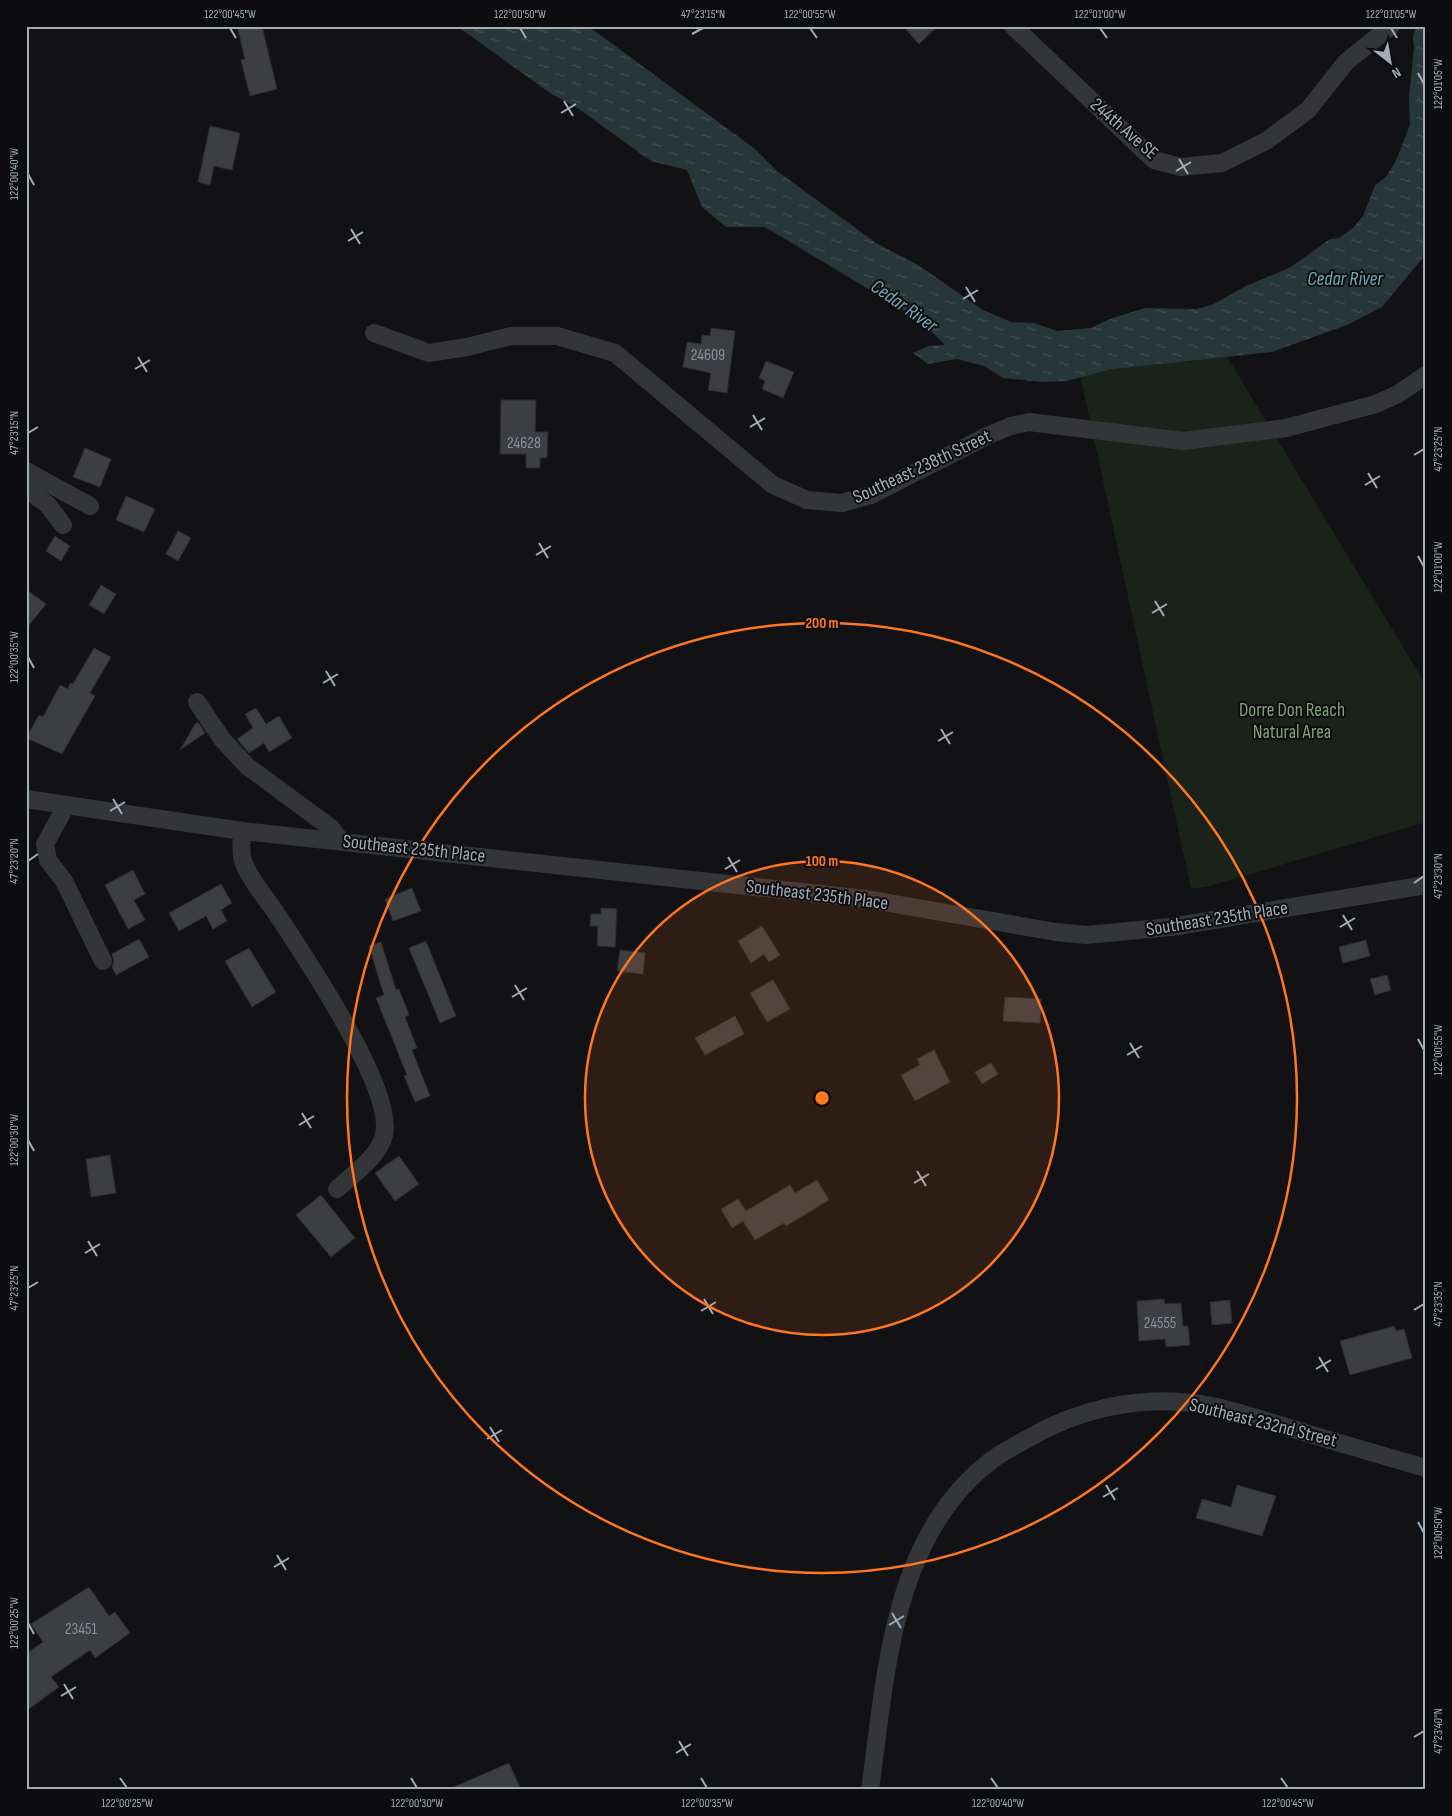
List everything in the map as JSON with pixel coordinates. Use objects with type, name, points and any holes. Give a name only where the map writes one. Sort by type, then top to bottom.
[{"type":"street","name":"244th Ave SE","points":[[1013,26],[1154,160],[1181,167],[1222,163],[1266,141],[1308,110],[1346,62],[1391,26]]},
{"type":"street","name":"Southeast 238th Street","points":[[374,333],[429,353],[467,347],[511,336],[557,336],[607,350],[615,354],[773,485],[807,500],[842,503],[871,495],[989,435],[1029,422],[1183,441],[1286,428],[1358,409],[1398,394],[1426,375]]},
{"type":"street","points":[[26,470],[90,506]]},
{"type":"street","points":[[26,490],[48,505],[63,524]]},
{"type":"street","points":[[197,702],[222,740],[247,766],[331,828],[340,841]]},
{"type":"street","name":"Southeast 235th Place","points":[[26,799],[242,831],[866,899],[1056,932],[1086,935],[1171,927],[1426,885]]},
{"type":"street","points":[[66,806],[45,844],[48,860],[64,881],[103,961]]},
{"type":"street","points":[[242,831],[243,862],[318,980],[374,1081],[383,1109],[384,1137],[362,1167],[337,1189]]},
{"type":"street","name":"Southeast 232nd Street","points":[[870,1790],[892,1634],[911,1571],[928,1533],[962,1488],[991,1460],[1041,1431],[1068,1418],[1105,1408],[1149,1401],[1193,1403],[1237,1413],[1426,1468]]},
{"type":"path","points":[[1417,26],[1426,32]]},
{"type":"green space","name":"Dorre Don Reach Natural Area","points":[[1226,355],[1426,685],[1426,822],[1210,886],[1191,889],[1080,374],[1109,366]]},
{"type":"water","name":"Cedar River","points":[[457,26],[588,26],[755,149],[777,171],[876,243],[918,265],[983,310],[1011,322],[1034,323],[1057,331],[1091,328],[1110,319],[1145,308],[1197,309],[1214,304],[1244,287],[1291,267],[1330,239],[1339,238],[1353,228],[1363,216],[1375,185],[1385,178],[1395,163],[1410,125],[1409,97],[1414,47],[1413,37],[1416,26],[1426,26],[1426,254],[1382,307],[1347,325],[1272,352],[1112,369],[1067,381],[1043,382],[1003,378],[984,366],[957,359],[928,364],[913,353],[928,346],[945,345],[920,320],[765,227],[726,227],[702,207],[687,170],[651,161],[576,107],[550,93]]},
{"type":"building","points":[[237,26],[262,26],[277,89],[250,96],[241,60],[245,59]]},
{"type":"building","points":[[903,26],[938,26],[919,44]]},
{"type":"building","points":[[210,126],[240,133],[232,170],[214,166],[210,185],[198,182]]},
{"type":"building","points":[[711,328],[735,331],[727,393],[708,390],[711,373],[683,367],[687,342],[701,344],[702,335],[710,336]]},
{"type":"building","points":[[766,361],[794,372],[783,398],[762,389],[765,381],[759,378]]},
{"type":"building","points":[[501,400],[536,400],[535,432],[548,432],[547,458],[540,458],[540,468],[526,468],[526,454],[500,454]]},
{"type":"building","points":[[85,448],[111,459],[100,487],[73,477]]},
{"type":"building","points":[[126,496],[155,509],[144,532],[116,520]]},
{"type":"building","points":[[178,531],[191,538],[178,561],[166,554]]},
{"type":"building","points":[[55,536],[70,546],[61,561],[46,551]]},
{"type":"building","points":[[101,585],[116,594],[104,614],[89,605]]},
{"type":"building","points":[[26,589],[46,604],[26,629]]},
{"type":"building","points":[[94,648],[111,657],[90,693],[95,696],[62,754],[26,738],[39,715],[43,717],[60,685],[68,689],[70,683],[73,684]]},
{"type":"building","points":[[256,708],[266,724],[279,716],[292,738],[269,752],[264,743],[249,753],[237,739],[253,728],[245,714]]},
{"type":"building","points":[[198,722],[205,733],[180,750],[195,724]]},
{"type":"building","points":[[133,870],[145,894],[134,900],[145,920],[128,929],[105,885]]},
{"type":"building","points":[[221,884],[232,903],[221,910],[227,921],[213,929],[206,916],[179,931],[169,913]]},
{"type":"building","points":[[412,888],[421,911],[393,921],[385,899]]},
{"type":"building","points":[[601,908],[617,909],[615,947],[597,946],[598,926],[590,926],[591,914],[601,914]]},
{"type":"building","points":[[762,926],[780,955],[769,962],[764,954],[751,963],[738,941]]},
{"type":"building","points":[[139,939],[149,957],[116,975],[112,967],[114,961],[112,954]]},
{"type":"building","points":[[1366,940],[1370,956],[1343,963],[1339,947]]},
{"type":"building","points":[[426,941],[456,1016],[440,1023],[409,948]]},
{"type":"building","points":[[381,942],[396,990],[399,989],[409,1015],[405,1017],[417,1048],[412,1050],[430,1096],[415,1102],[404,1076],[407,1075],[376,998],[384,995],[369,946]]},
{"type":"building","points":[[249,948],[276,992],[252,1007],[225,961]]},
{"type":"building","points":[[620,950],[645,953],[643,974],[617,971]]},
{"type":"building","points":[[1387,975],[1391,990],[1375,995],[1370,979]]},
{"type":"building","points":[[773,980],[790,1009],[767,1022],[750,993]]},
{"type":"building","points":[[1005,997],[1041,999],[1040,1023],[1003,1021]]},
{"type":"building","points":[[735,1016],[744,1034],[705,1055],[695,1038]]},
{"type":"building","points":[[934,1050],[950,1082],[915,1101],[901,1075],[920,1065],[917,1059]]},
{"type":"building","points":[[991,1063],[998,1074],[982,1084],[975,1072]]},
{"type":"building","points":[[110,1155],[116,1193],[91,1197],[86,1159]]},
{"type":"building","points":[[399,1156],[419,1184],[395,1201],[375,1173]]},
{"type":"building","points":[[817,1180],[829,1200],[786,1226],[784,1223],[755,1240],[743,1221],[732,1228],[721,1209],[738,1199],[746,1211],[790,1185],[795,1193]]},
{"type":"building","points":[[321,1195],[355,1238],[331,1257],[296,1215]]},
{"type":"building","points":[[1164,1299],[1165,1304],[1181,1303],[1183,1326],[1188,1326],[1190,1345],[1166,1347],[1165,1339],[1139,1341],[1137,1301]]},
{"type":"building","points":[[1230,1300],[1232,1323],[1212,1325],[1210,1302]]},
{"type":"building","points":[[1394,1326],[1396,1331],[1404,1329],[1412,1358],[1350,1375],[1340,1341]]},
{"type":"building","points":[[1237,1485],[1276,1496],[1262,1536],[1196,1518],[1202,1499],[1231,1507]]},
{"type":"building","points":[[89,1587],[109,1616],[115,1612],[130,1633],[95,1658],[90,1650],[51,1677],[59,1687],[26,1711],[26,1654],[43,1642],[31,1624]]},
{"type":"building","points":[[509,1763],[521,1790],[447,1790]]}]
